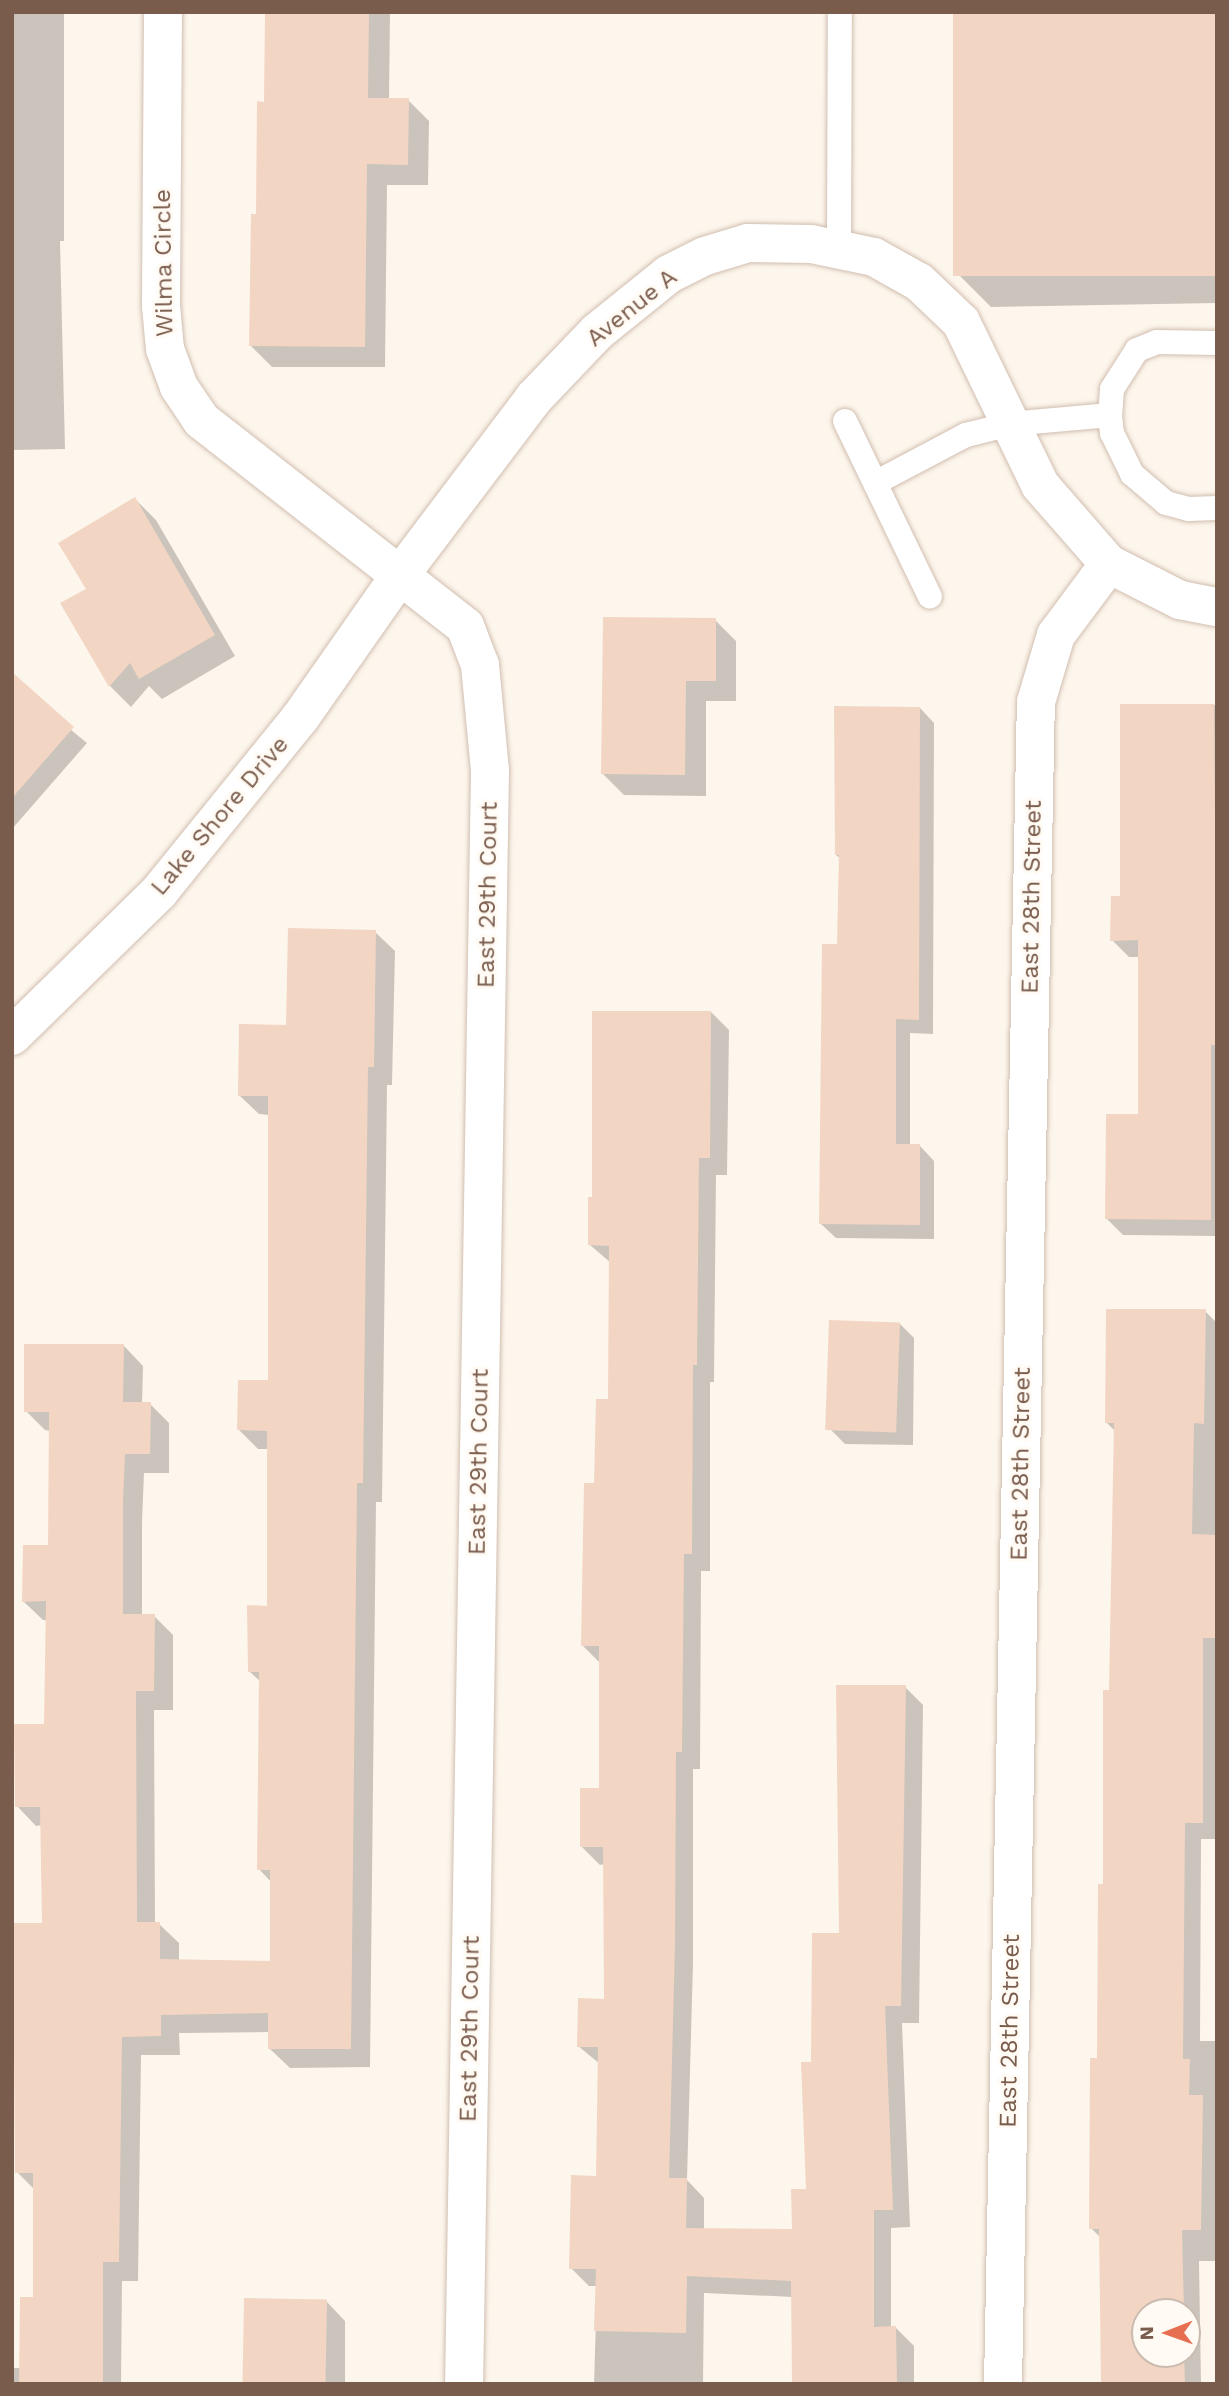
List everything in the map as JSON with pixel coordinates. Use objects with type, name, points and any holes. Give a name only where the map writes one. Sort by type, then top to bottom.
[{"type":"street","name":"Wilma Circle","points":[[163,12],[161,306],[165,349],[179,387],[201,420],[401,574]]},
{"type":"street","name":"Avenue A","points":[[401,574],[534,398],[597,332],[669,274],[705,256],[748,243],[811,244],[874,257],[919,282],[961,322],[1040,485],[1108,564],[1180,600],[1217,607]]},
{"type":"street","name":"East 28th Street","points":[[1003,2384],[1036,702],[1056,635],[1108,564]]},
{"type":"street","name":"Lake Shore Drive","points":[[12,1036],[159,892],[300,718],[401,574]]},
{"type":"street","name":"East 29th Court","points":[[401,574],[465,626],[480,665],[490,771],[464,2384]]},
{"type":"lane","points":[[839,249],[840,12]]},
{"type":"lane","points":[[1217,343],[1157,341],[1137,349],[1112,389],[1110,415],[1112,433],[1132,474],[1166,503],[1189,509],[1217,508]]},
{"type":"lane","points":[[875,484],[966,435],[1010,424],[1110,415]]},
{"type":"lane","points":[[845,421],[930,597]]},
{"type":"building","points":[[265,12],[369,12],[368,98],[409,98],[408,165],[367,164],[365,347],[249,346],[251,214],[256,214],[257,101],[264,102]]},
{"type":"building","points":[[953,12],[1217,12],[1217,276],[953,276]]},
{"type":"building","points":[[135,497],[215,635],[139,679],[130,663],[109,687],[60,603],[86,589],[58,543]]},
{"type":"building","points":[[603,617],[716,618],[716,681],[686,681],[685,775],[601,774]]},
{"type":"building","points":[[12,672],[74,727],[12,798]]},
{"type":"building","points":[[1120,704],[1214,704],[1217,1045],[1211,1045],[1211,1220],[1105,1219],[1106,1114],[1138,1114],[1138,940],[1110,941],[1111,896],[1120,896]]},
{"type":"building","points":[[834,706],[920,707],[919,1020],[896,1019],[896,1144],[920,1144],[920,1225],[819,1224],[822,944],[837,944],[839,855],[835,855]]},
{"type":"building","points":[[288,928],[376,930],[374,1067],[368,1067],[363,1483],[357,1483],[351,2049],[268,2049],[268,2013],[161,2015],[161,2036],[122,2037],[119,2262],[103,2262],[103,2384],[19,2384],[20,2297],[33,2297],[33,2173],[15,2173],[13,1923],[42,1923],[40,1807],[15,1807],[14,1724],[44,1724],[46,1601],[22,1602],[23,1545],[48,1545],[49,1412],[24,1412],[24,1344],[124,1344],[123,1402],[151,1402],[150,1454],[125,1454],[123,1502],[123,1614],[155,1614],[154,1691],[136,1691],[137,1922],[160,1922],[160,1959],[270,1961],[270,1870],[257,1870],[259,1672],[248,1672],[247,1605],[267,1606],[267,1431],[237,1430],[238,1380],[268,1380],[268,1096],[238,1096],[239,1024],[286,1025]]},
{"type":"building","points":[[592,1011],[711,1011],[710,1158],[699,1158],[697,1365],[693,1365],[692,1554],[684,1554],[682,1752],[676,1752],[675,1944],[669,2178],[687,2178],[686,2228],[792,2229],[791,2189],[806,2189],[801,2062],[811,2062],[812,1933],[839,1933],[836,1685],[906,1685],[901,2006],[885,2006],[893,2210],[874,2210],[874,2327],[896,2326],[897,2383],[792,2384],[791,2281],[687,2276],[686,2333],[594,2331],[596,2269],[569,2269],[571,2175],[596,2176],[598,2047],[577,2047],[578,1998],[604,1999],[603,1847],[580,1847],[580,1788],[599,1788],[599,1646],[581,1646],[584,1483],[594,1483],[596,1399],[608,1399],[609,1246],[588,1245],[588,1197],[592,1197]]},
{"type":"building","points":[[1106,1309],[1206,1309],[1204,1424],[1194,1423],[1192,1534],[1217,1535],[1217,1638],[1203,1638],[1203,1823],[1185,1823],[1183,2059],[1190,2059],[1189,2095],[1203,2095],[1201,2230],[1182,2230],[1184,2298],[1131,2298],[1131,2368],[1184,2368],[1185,2384],[1101,2384],[1099,2229],[1089,2229],[1090,2058],[1097,2058],[1098,1884],[1103,1884],[1103,1690],[1109,1690],[1114,1423],[1105,1423]]},
{"type":"building","points":[[829,1320],[900,1322],[896,1432],[825,1430]]},
{"type":"building","points":[[244,2298],[327,2299],[326,2384],[242,2384]]}]
